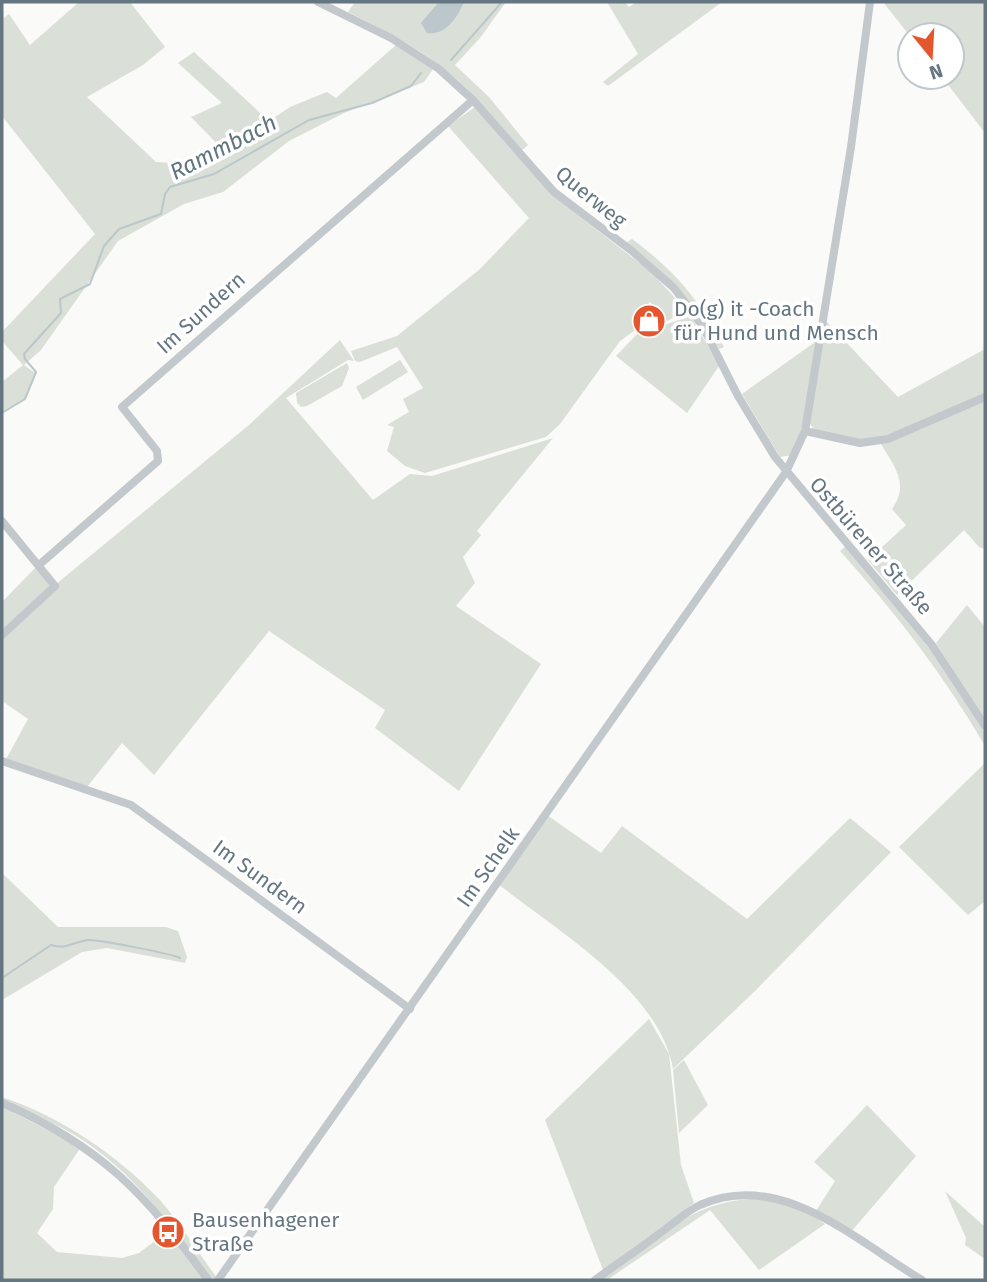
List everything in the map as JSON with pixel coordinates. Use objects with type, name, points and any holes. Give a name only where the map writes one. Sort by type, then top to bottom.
[{"type":"street","name":"Querweg","points":[[318,2],[416,52],[473,100],[554,192],[632,251],[674,288],[702,325],[755,428],[786,472]]},
{"type":"street","name":"Ostbürener Straße","points":[[870,2],[851,147],[805,431],[786,472],[932,645],[985,726]]},
{"type":"street","name":"Im Sundern","points":[[39,565],[158,461],[157,451],[121,407],[473,100]]},
{"type":"street","points":[[805,431],[860,443],[888,439],[985,397]]},
{"type":"street","name":"Im Schelk","points":[[218,1280],[786,472]]},
{"type":"street","points":[[2,521],[55,586],[53,591],[2,635]]},
{"type":"street","name":"Im Sundern","points":[[2,761],[131,805],[410,1009]]},
{"type":"street","points":[[2,1103],[61,1131],[105,1161],[163,1220],[208,1280]]},
{"type":"street","points":[[595,1280],[698,1206],[726,1197],[753,1195],[776,1197],[803,1206],[922,1280]]},
{"type":"shaded area","points":[[79,2],[130,2],[165,47],[143,65],[87,97],[156,162],[199,165],[226,153],[191,117],[222,103],[178,63],[194,52],[269,121],[290,107],[327,92],[336,98],[396,45],[433,69],[424,82],[344,113],[289,141],[223,192],[184,204],[118,241],[41,350],[24,365],[35,373],[25,399],[2,412],[2,382],[23,365],[2,341],[2,332],[95,234],[2,116],[2,19],[9,14],[30,45]]},
{"type":"shaded area","points":[[355,2],[506,2],[480,38],[455,65],[489,97],[528,145],[521,151],[475,97],[432,59],[348,12]]},
{"type":"shaded area","points":[[439,2],[464,2],[455,19],[445,28],[427,33],[421,23]]},
{"type":"shaded area","points":[[607,2],[625,2],[629,7],[637,2],[722,2],[608,86],[603,82],[638,54]]},
{"type":"shaded area","points":[[883,2],[985,2],[985,133],[953,91],[966,91],[966,21],[898,21]]},
{"type":"shaded area","points":[[475,107],[552,195],[651,272],[687,311],[667,321],[650,302],[639,313],[634,331],[620,341],[560,424],[546,437],[425,473],[405,466],[387,451],[394,427],[387,425],[409,412],[403,399],[423,388],[397,347],[360,362],[355,361],[351,351],[397,336],[480,269],[529,218],[448,126]]},
{"type":"shaded area","points":[[632,239],[685,287],[724,347],[719,349],[700,317],[679,291],[627,242]]},
{"type":"shaded area","points":[[691,316],[719,366],[687,413],[616,356],[637,334]]},
{"type":"shaded area","points":[[824,319],[898,397],[985,349],[985,396],[887,438],[859,440],[815,431],[808,421]]},
{"type":"shaded area","points":[[340,340],[354,361],[348,360],[286,398],[373,500],[410,474],[432,476],[553,438],[477,531],[481,535],[463,557],[475,583],[456,606],[541,664],[459,791],[375,728],[385,710],[269,631],[154,775],[122,743],[87,787],[5,761],[28,719],[2,701],[2,635],[55,585],[249,425]]},
{"type":"shaded area","points":[[818,340],[805,420],[792,455],[780,457],[742,394]]},
{"type":"shaded area","points":[[400,360],[408,372],[363,400],[356,387]]},
{"type":"shaded area","points":[[347,363],[349,368],[342,386],[307,406],[301,407],[297,403],[296,393]]},
{"type":"shaded area","points":[[985,400],[985,549],[979,547],[964,530],[897,595],[868,560],[906,525],[892,509],[900,491],[900,483],[881,444]]},
{"type":"shaded area","points":[[846,546],[929,647],[985,733],[985,746],[918,645],[840,551]]},
{"type":"shaded area","points":[[38,565],[54,586],[2,634],[2,602]]},
{"type":"shaded area","points":[[967,605],[985,627],[985,721],[936,643]]},
{"type":"shaded area","points":[[985,763],[985,901],[968,915],[899,847]]},
{"type":"shaded area","points":[[547,815],[601,853],[622,826],[747,919],[850,818],[891,852],[755,991],[673,1069],[664,1041],[648,1014],[627,988],[575,942],[498,884]]},
{"type":"shaded area","points":[[2,873],[58,927],[166,927],[178,931],[187,957],[185,963],[107,948],[82,952],[2,1000]]},
{"type":"shaded area","points":[[649,1019],[669,1054],[681,1165],[694,1203],[603,1270],[545,1120]]},
{"type":"shaded area","points":[[684,1060],[708,1105],[679,1133],[673,1070]]},
{"type":"shaded area","points":[[2,1097],[66,1126],[125,1167],[167,1208],[217,1278],[210,1278],[162,1214],[106,1157],[62,1128],[2,1102]]},
{"type":"shaded area","points":[[867,1105],[916,1156],[850,1233],[816,1211],[835,1181],[814,1162]]},
{"type":"shaded area","points":[[2,1107],[81,1147],[54,1187],[53,1209],[37,1233],[57,1252],[122,1258],[139,1253],[168,1231],[205,1280],[2,1280]]},
{"type":"shaded area","points":[[945,1191],[985,1227],[985,1259],[965,1245],[966,1238]]},
{"type":"shaded area","points":[[765,1199],[804,1210],[825,1224],[759,1270],[710,1210],[607,1280],[601,1280],[657,1236],[696,1213],[740,1200]]},
{"type":"waterway","name":"Rammbach","points":[[451,60],[502,2]]},
{"type":"waterway","name":"Rammbach","points":[[2,413],[25,399],[36,372],[24,354],[61,313],[60,299],[90,284],[104,246],[119,229],[161,214],[165,194],[170,187],[214,174],[309,120],[372,103],[411,86],[421,73]]},
{"type":"waterway","points":[[2,978],[51,945],[65,946],[88,940],[180,958]]},
{"type":"place","name":"Do(g) it -Coach für Hund und Mensch","points":[[649,321]]},
{"type":"place","name":"Bausenhagener Straße","points":[[168,1232]]}]
